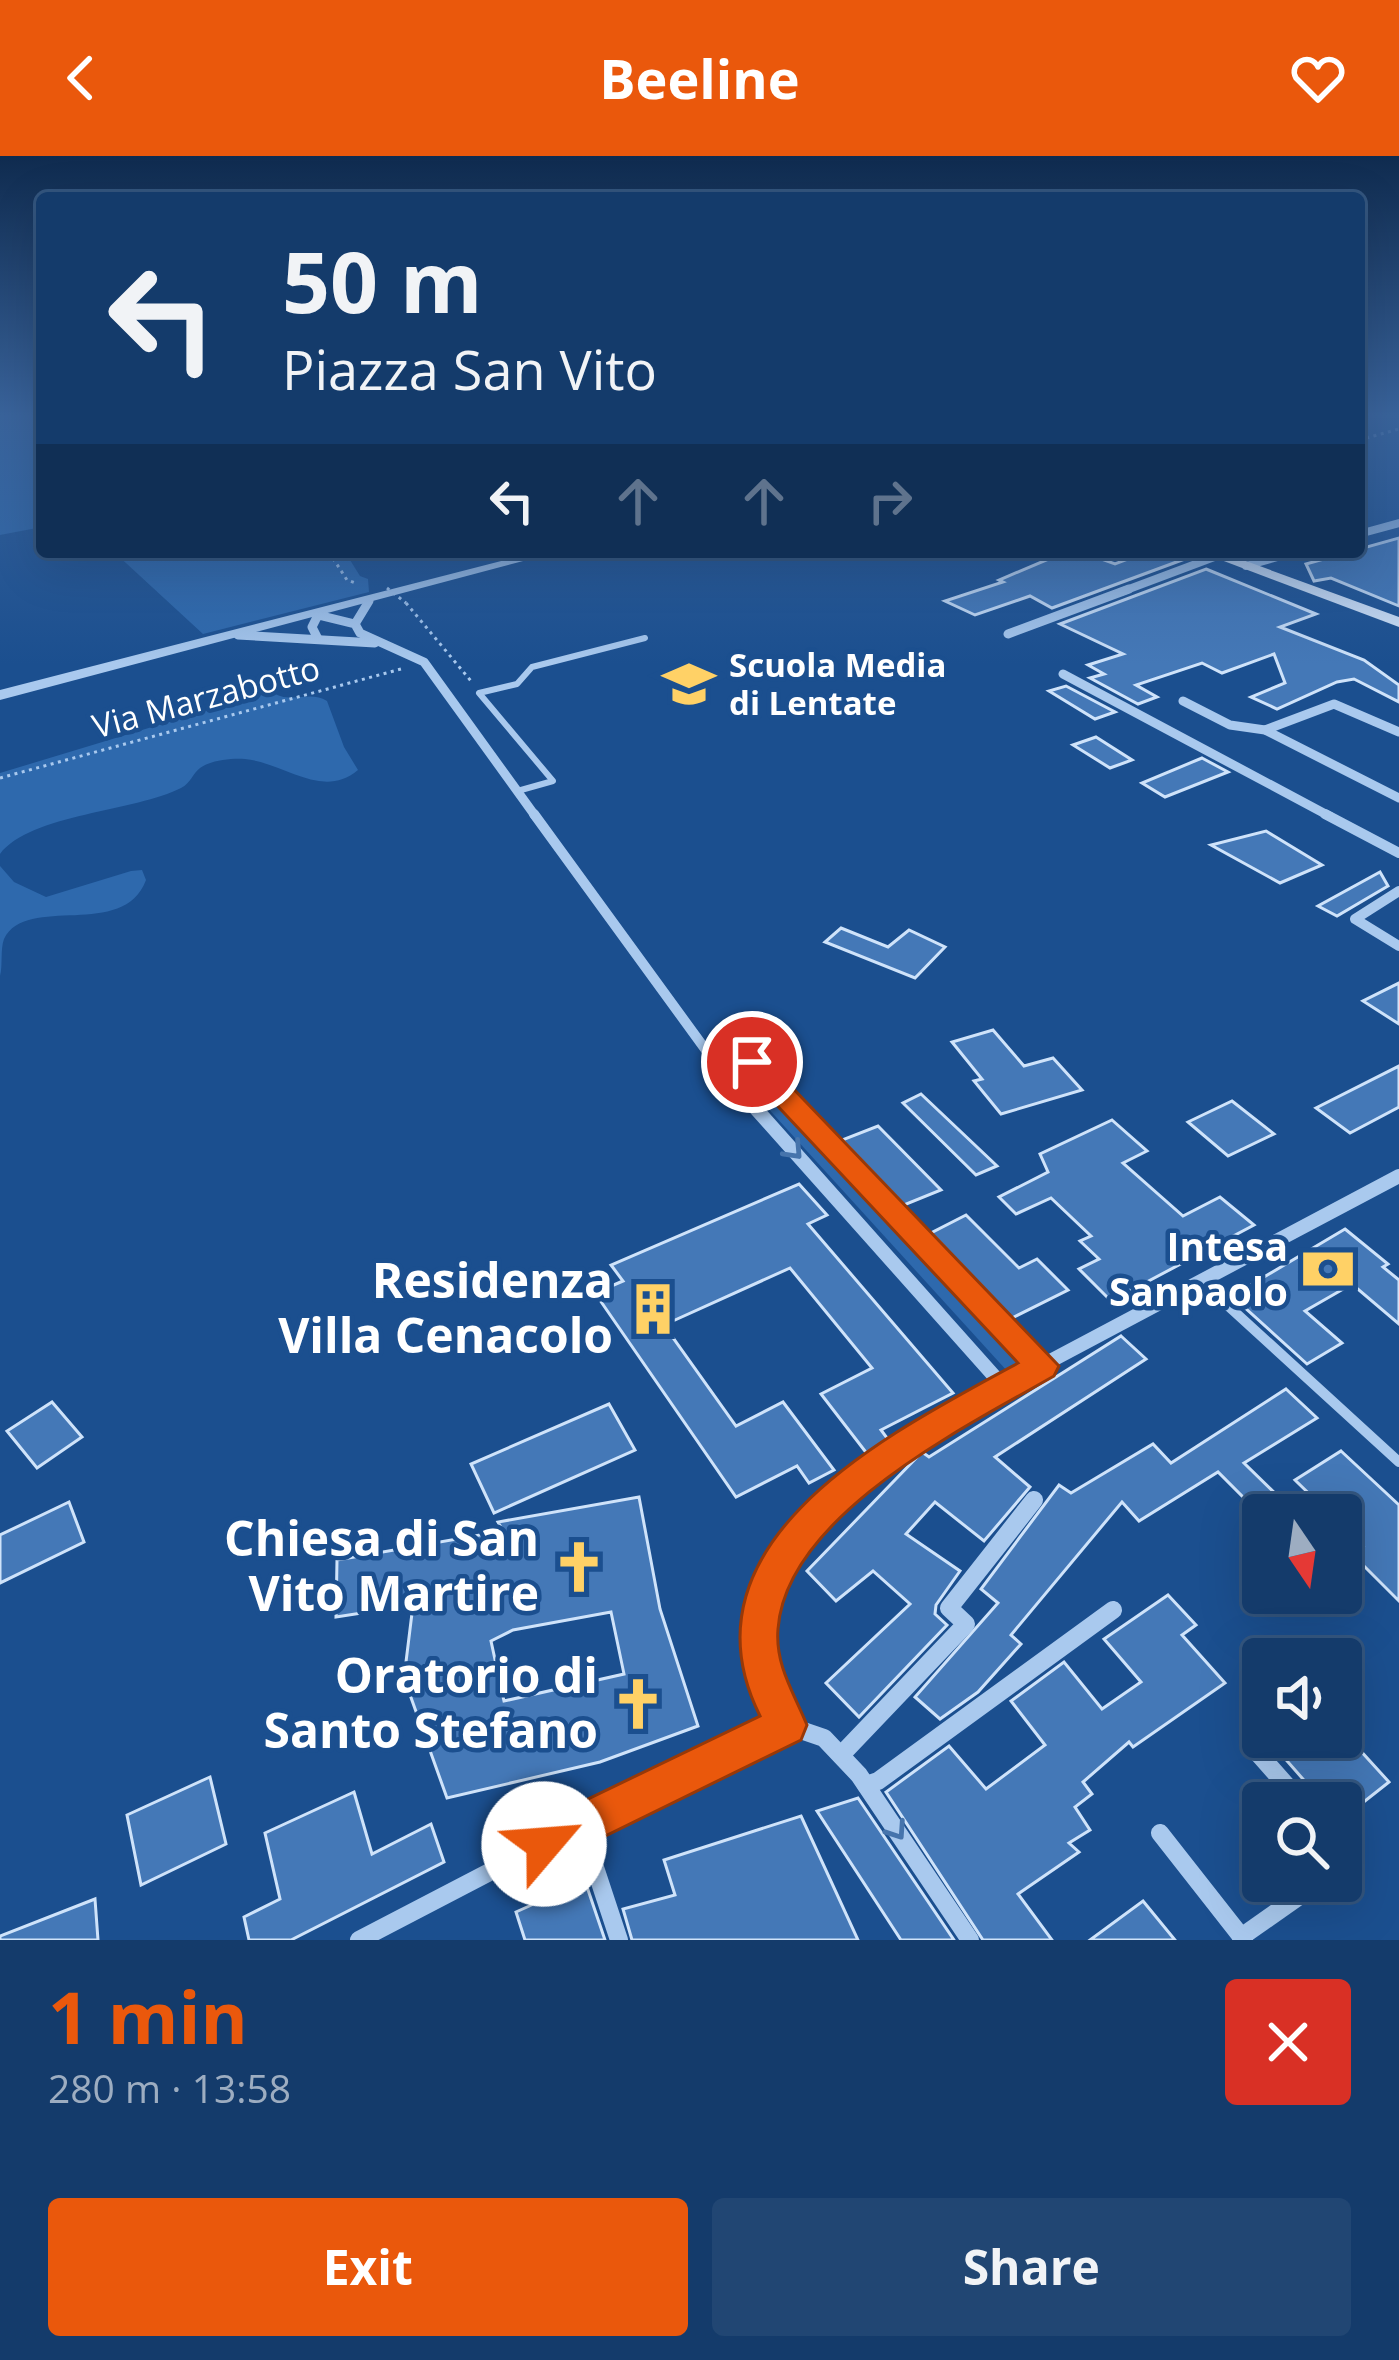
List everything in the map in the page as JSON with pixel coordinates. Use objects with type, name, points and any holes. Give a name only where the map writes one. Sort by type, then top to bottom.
[{"type":"main road","points":[[1223,558],[1399,622]]},
{"type":"street","points":[[1365,532],[1399,524]]},
{"type":"street","points":[[0,694],[529,558]]},
{"type":"street","points":[[1008,634],[1202,558]]},
{"type":"street","points":[[1246,566],[1274,558]]},
{"type":"street","points":[[355,625],[369,602]]},
{"type":"street","points":[[319,615],[355,625],[380,643],[424,662],[716,1064],[1003,1386]]},
{"type":"street","points":[[318,639],[312,628],[319,615]]},
{"type":"street","points":[[238,634],[380,643]]},
{"type":"street","points":[[1063,674],[1399,854]]},
{"type":"street","points":[[1183,701],[1230,724],[1265,730],[1399,798]]},
{"type":"street","points":[[1265,730],[1334,704],[1399,733]]},
{"type":"street","points":[[1399,891],[1355,919],[1399,946]]},
{"type":"street","points":[[716,1064],[752,1062],[1042,1366]]},
{"type":"street","points":[[786,1725],[758,1657],[763,1606],[791,1547],[856,1479],[913,1438],[1003,1386],[1399,1175]]},
{"type":"street","points":[[842,1754],[966,1624],[949,1608],[1034,1500]]},
{"type":"street","points":[[866,1785],[878,1781],[1113,1610]]},
{"type":"street","points":[[359,1940],[786,1725],[824,1738],[842,1754],[970,1940]]},
{"type":"street","points":[[1262,1758],[1283,1782]]},
{"type":"street","points":[[580,1825],[619,1940]]},
{"type":"street","points":[[1160,1833],[1243,1939],[1293,1902]]},
{"type":"lane","points":[[521,790],[553,781],[478,693],[517,684],[532,667],[646,638]]},
{"type":"lane","points":[[1202,1282],[1399,1462]]},
{"type":"path","points":[[333,558],[347,580],[363,584]]},
{"type":"path","points":[[387,588],[406,603],[468,679],[495,689]]},
{"type":"path","name":"Via Marzabotto","points":[[0,778],[424,662]]},
{"type":"shaded area","points":[[0,498],[36,498],[36,528],[0,535]]},
{"type":"shaded area","points":[[121,558],[349,558],[360,576],[368,579],[369,592],[203,634]]},
{"type":"shaded area","points":[[271,691],[327,701],[358,770],[331,782],[245,759],[216,761],[200,768],[181,788],[35,830],[0,854],[0,773]]},
{"type":"shaded area","points":[[0,866],[14,882],[46,897],[131,871],[142,870],[146,880],[134,898],[117,908],[33,919],[16,926],[4,939],[0,976]]},
{"type":"shaded area","points":[[745,1068],[1022,1364],[1008,1372],[735,1072]]},
{"type":"building","points":[[1399,538],[1399,606],[1331,578],[1314,581],[1306,564],[1327,558],[1365,558],[1365,548]]},
{"type":"building","points":[[1051,558],[1098,558],[1115,564],[1130,558],[1182,560],[1052,608],[1030,596],[975,615],[945,601],[1003,582],[999,580]]},
{"type":"building","points":[[1206,569],[1316,614],[1280,627],[1364,660],[1399,685],[1399,702],[1354,679],[1277,709],[1251,697],[1285,683],[1274,654],[1222,673],[1202,663],[1136,685],[1157,697],[1138,704],[1090,678],[1104,674],[1088,665],[1123,654],[1060,624]]},
{"type":"building","points":[[1066,686],[1115,712],[1095,719],[1049,691]]},
{"type":"building","points":[[1096,737],[1132,760],[1110,768],[1073,745]]},
{"type":"building","points":[[1202,758],[1228,772],[1165,797],[1142,783]]},
{"type":"building","points":[[1266,831],[1322,865],[1280,883],[1211,845]]},
{"type":"building","points":[[1380,872],[1388,886],[1337,916],[1318,906]]},
{"type":"building","points":[[841,928],[888,947],[909,930],[945,947],[915,978],[825,942]]},
{"type":"building","points":[[1399,983],[1399,1024],[1363,1001]]},
{"type":"building","points":[[993,1030],[1024,1066],[1053,1058],[1082,1090],[1001,1114],[974,1081],[982,1079],[952,1042]]},
{"type":"building","points":[[1399,1066],[1399,1107],[1350,1133],[1316,1108]]},
{"type":"building","points":[[921,1094],[997,1166],[976,1175],[903,1103]]},
{"type":"building","points":[[1232,1101],[1274,1134],[1228,1156],[1188,1122]]},
{"type":"building","points":[[1112,1120],[1147,1151],[1123,1163],[1183,1216],[1220,1197],[1254,1225],[1111,1301],[1079,1269],[1099,1259],[1080,1241],[1091,1236],[1051,1198],[1016,1214],[999,1197],[1048,1172],[1040,1154]]},
{"type":"building","points":[[878,1126],[941,1190],[904,1205],[842,1140]]},
{"type":"building","name":"Residenza Villa Cenacolo","points":[[799,1184],[827,1215],[808,1224],[953,1393],[881,1430],[890,1442],[868,1455],[821,1394],[872,1368],[790,1268],[664,1325],[736,1426],[783,1402],[834,1470],[809,1483],[797,1466],[736,1497],[595,1293],[623,1281],[611,1265]]},
{"type":"building","points":[[966,1215],[1019,1268],[1037,1259],[1068,1290],[1012,1318],[931,1233]]},
{"type":"building","points":[[1345,1229],[1388,1264],[1383,1267],[1399,1280],[1399,1324],[1352,1284],[1305,1311],[1342,1343],[1307,1364],[1232,1296]]},
{"type":"building","points":[[1121,1336],[1146,1359],[995,1457],[1030,1487],[984,1541],[935,1502],[906,1534],[960,1571],[936,1605],[935,1614],[947,1625],[859,1717],[826,1683],[910,1604],[873,1571],[836,1601],[807,1571],[922,1452],[929,1457]]},
{"type":"building","points":[[1286,1389],[1317,1418],[1244,1463],[1276,1494],[1242,1496],[1218,1472],[1139,1521],[1122,1502],[1011,1635],[1021,1644],[978,1692],[940,1719],[915,1697],[998,1603],[981,1589],[1059,1485],[1071,1493],[1153,1444],[1171,1463]]},
{"type":"building","points":[[52,1402],[82,1437],[37,1468],[7,1431]]},
{"type":"building","points":[[609,1404],[635,1450],[494,1513],[471,1464]]},
{"type":"building","points":[[1341,1451],[1399,1505],[1399,1601],[1362,1564],[1362,1494],[1309,1494],[1295,1480]]},
{"type":"building","points":[[639,1497],[660,1609],[698,1726],[600,1762],[447,1798],[404,1678],[413,1605],[336,1617],[337,1560],[503,1531],[498,1522]],"holes":[[[611,1612],[624,1674],[504,1701],[491,1641],[513,1630]]]},
{"type":"building","points":[[69,1502],[84,1542],[0,1583],[0,1535]]},
{"type":"building","points":[[1168,1595],[1196,1625],[1182,1635],[1225,1683],[1133,1747],[1129,1742],[1083,1782],[1092,1794],[1075,1807],[1090,1830],[1069,1843],[1079,1852],[1018,1894],[1052,1940],[983,1940],[886,1792],[949,1746],[986,1789],[1045,1745],[1011,1701],[1064,1662],[1102,1709],[1141,1682],[1104,1639]]},
{"type":"building","points":[[1362,1752],[1389,1782],[1362,1803],[1362,1782],[1306,1782],[1284,1758],[1362,1758]]},
{"type":"building","points":[[210,1777],[226,1844],[141,1885],[127,1815]]},
{"type":"building","points":[[354,1792],[372,1854],[431,1824],[444,1862],[291,1940],[249,1940],[244,1917],[280,1899],[265,1833]]},
{"type":"building","points":[[858,1798],[954,1940],[901,1940],[817,1811]]},
{"type":"building","points":[[801,1816],[858,1940],[632,1940],[623,1909],[675,1895],[664,1860]]},
{"type":"building","points":[[585,1881],[605,1940],[525,1940],[516,1912]]},
{"type":"building","points":[[95,1899],[98,1940],[0,1940],[0,1936]]},
{"type":"building","points":[[1143,1901],[1175,1940],[1090,1940]]},
{"type":"place","name":"Scuola Media di Lentate","points":[[689,684]]},
{"type":"place","name":"Intesa Sanpaolo","points":[[1328,1269]]},
{"type":"place","name":"Residenza Villa Cenacolo","points":[[653,1309]]},
{"type":"place","name":"Chiesa di San Vito Martire","points":[[579,1567]]},
{"type":"place","name":"Oratorio di Santo Stefano","points":[[638,1704]]},
{"type":"route","points":[[544,1844],[786,1725],[764,1680],[758,1630],[769,1585],[791,1547],[839,1494],[901,1446],[1042,1366],[752,1062]]}]
